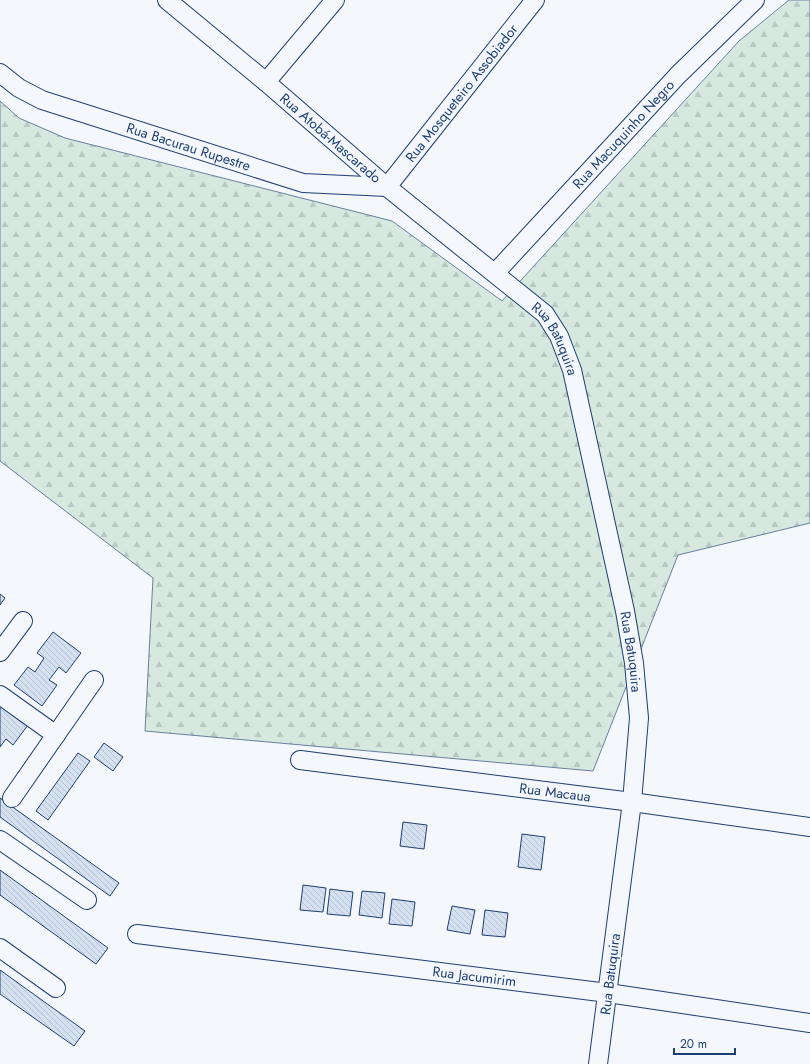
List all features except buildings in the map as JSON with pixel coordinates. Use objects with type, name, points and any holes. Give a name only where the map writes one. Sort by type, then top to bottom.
[{"type":"street","name":"Rua Atobá-Mascarado","points":[[168,0],[266,82],[387,187],[496,273]]},
{"type":"street","points":[[266,82],[335,0]]},
{"type":"street","name":"Rua Mosqueteiro Assobiador","points":[[387,187],[535,0]]},
{"type":"street","name":"Rua Macuquinho Negro","points":[[496,273],[678,75],[755,0]]},
{"type":"street","name":"Rua Bacurau Rupestre","points":[[0,73],[19,88],[42,100],[303,183],[387,187]]},
{"type":"street","name":"Rua Batuquira","points":[[496,273],[545,314],[559,336],[572,370],[625,611],[634,663],[639,718],[632,802],[598,1064]]},
{"type":"street","points":[[0,652],[22,621]]},
{"type":"street","points":[[12,798],[94,680]]},
{"type":"street","points":[[0,695],[56,735]]},
{"type":"street","name":"Rua Macaua","points":[[300,760],[632,802],[810,827]]},
{"type":"street","points":[[0,840],[87,900]]},
{"type":"street","name":"Rua Jacumirim","points":[[137,934],[608,992],[810,1023]]},
{"type":"street","points":[[0,948],[56,988]]},
{"type":"green space","points":[[789,0],[810,0],[810,523],[678,555],[593,771],[145,731],[153,578],[0,461],[0,101],[19,118],[65,138],[392,221],[502,301],[739,41]]}]
